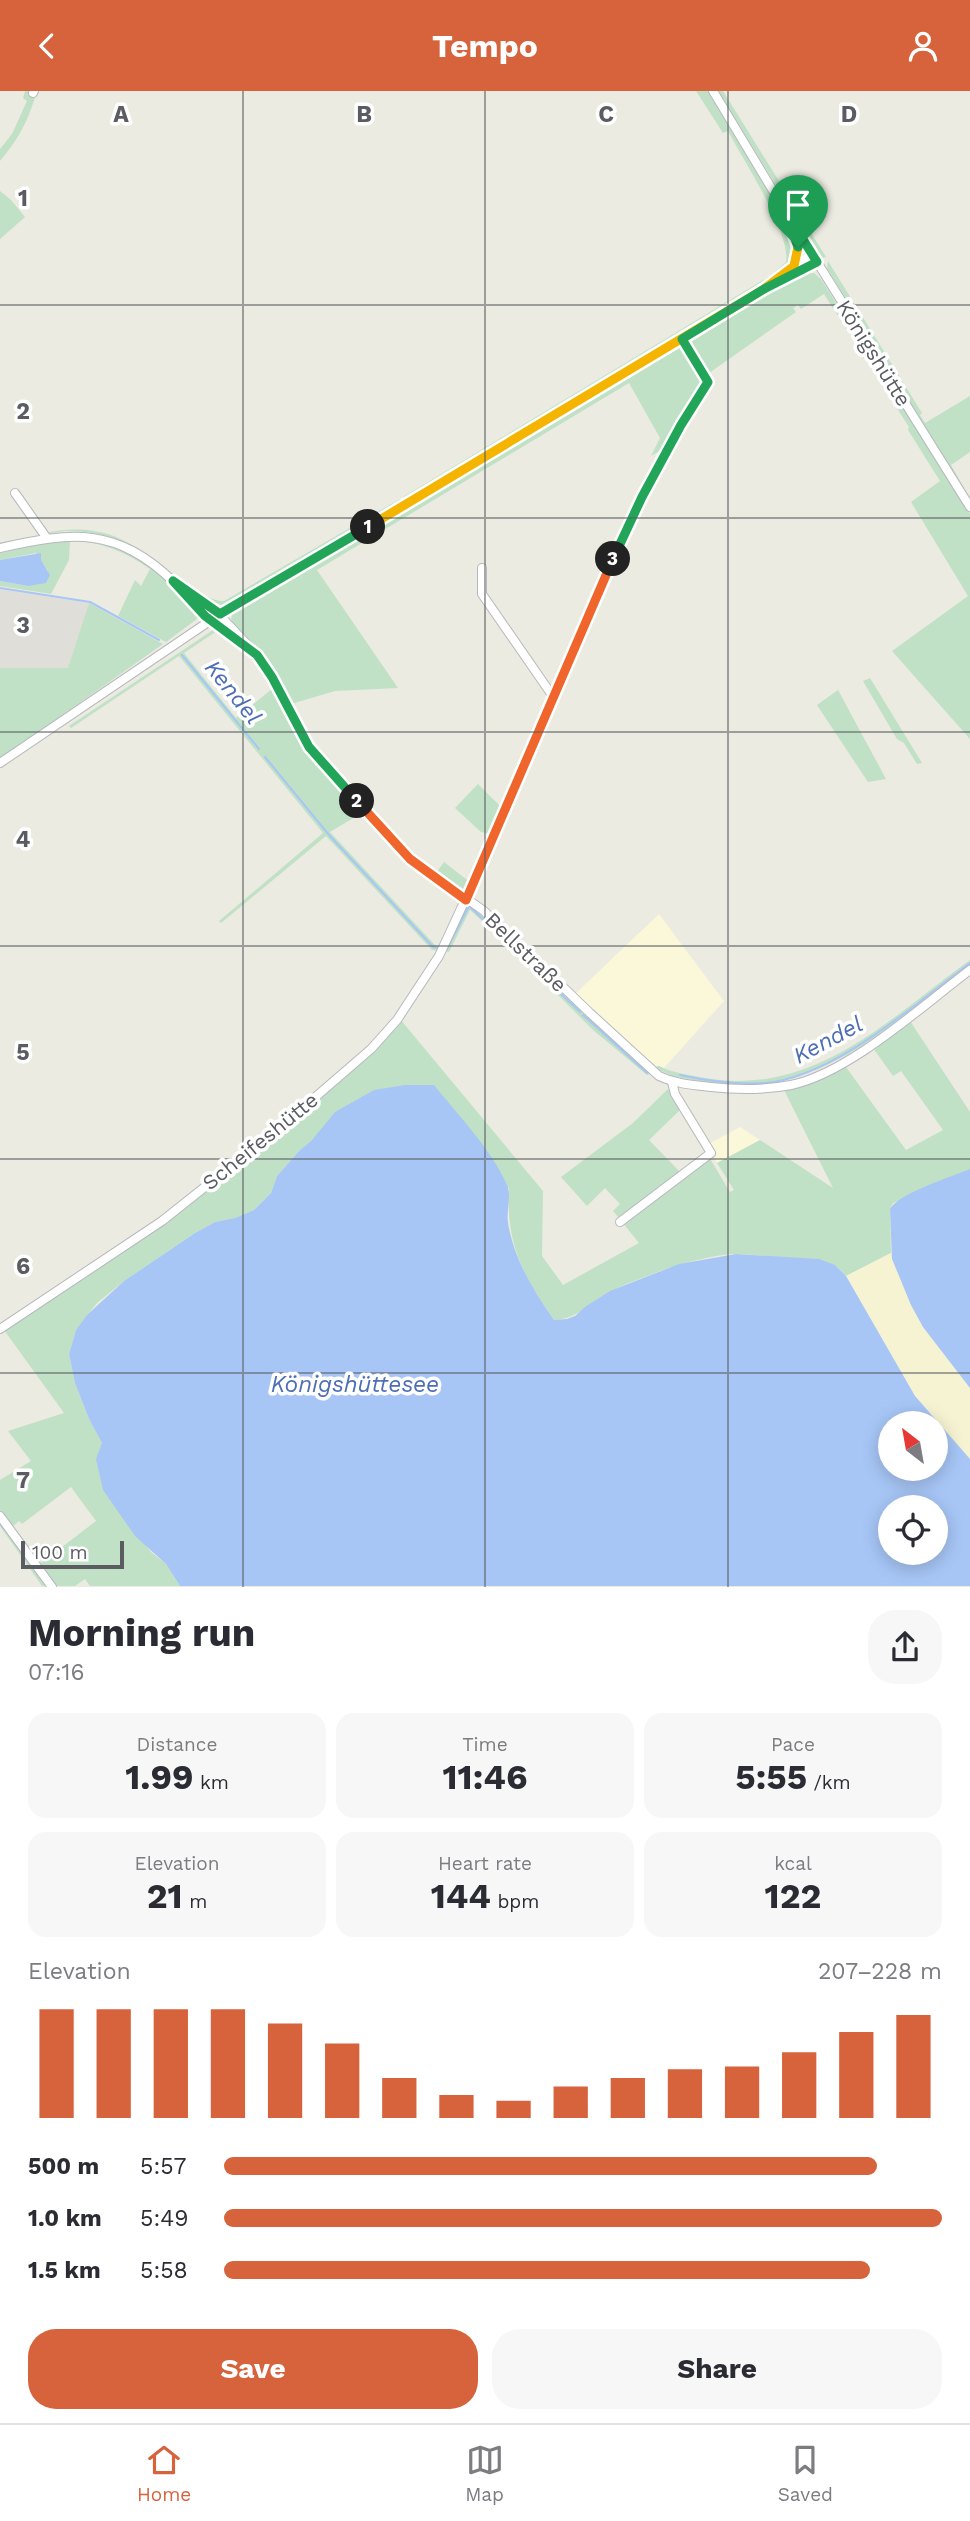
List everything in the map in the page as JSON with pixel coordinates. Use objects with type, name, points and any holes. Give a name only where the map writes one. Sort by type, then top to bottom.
[{"type":"street","name":"Königshütte","points":[[713,91],[970,507]]},
{"type":"street","points":[[784,209],[798,247],[794,266]]},
{"type":"street","points":[[764,289],[794,266],[815,258]]},
{"type":"street","points":[[0,764],[220,614],[815,258]]},
{"type":"street","name":"Bellstraße","points":[[466,900],[604,578],[642,497],[708,382],[682,339]]},
{"type":"street","points":[[15,493],[46,537]]},
{"type":"street","name":"Bellstraße","points":[[0,548],[46,537],[107,539],[139,554],[220,614],[257,655],[272,677],[314,755],[410,859],[484,911],[590,1013],[659,1076],[671,1082],[724,1089],[756,1089],[792,1085],[822,1074],[854,1058],[970,970]]},
{"type":"street","points":[[482,568],[482,594],[554,698]]},
{"type":"street","name":"Bellstraße","points":[[173,581],[210,621],[257,655]]},
{"type":"street","name":"Scheifeshütte","points":[[0,1329],[162,1221],[283,1125],[371,1049],[397,1020],[439,956],[466,900]]},
{"type":"street","name":"Bellstraße","points":[[620,1222],[710,1153],[675,1094],[671,1082]]},
{"type":"street","points":[[0,1516],[52,1587]]},
{"type":"shaded area","points":[[0,589],[89,603],[68,669],[0,668]]},
{"type":"shaded area","points":[[659,914],[724,1001],[664,1068],[655,1067],[576,993]]},
{"type":"shaded area","points":[[740,1127],[760,1140],[717,1163],[707,1145]]},
{"type":"green space","points":[[25,91],[37,91],[23,128],[0,161],[0,149],[12,134],[27,101],[23,98]]},
{"type":"green space","points":[[696,91],[709,91],[773,197],[794,245],[789,266],[774,278],[408,499],[403,497],[770,276],[786,262],[786,249],[781,233],[764,196],[728,131],[723,133]]},
{"type":"green space","points":[[718,91],[723,91],[826,257],[821,258]]},
{"type":"green space","points":[[0,191],[25,217],[0,239]]},
{"type":"green space","points":[[828,261],[922,413],[920,415],[925,423],[970,396],[970,452],[951,465],[970,499],[827,268]]},
{"type":"green space","points":[[804,273],[814,273],[821,279],[970,513],[970,739],[892,651],[968,596],[911,502],[940,481],[908,430],[909,427],[824,294],[801,309],[798,305],[793,308],[796,312],[709,373],[705,372],[690,346],[689,340],[693,335]]},
{"type":"green space","points":[[680,345],[696,366],[700,392],[668,446],[651,456],[660,438],[629,383],[317,570],[398,688],[335,691],[291,704],[266,662],[231,622],[236,611]]},
{"type":"green space","points":[[400,499],[399,504],[223,605],[187,588],[135,548],[116,539],[80,532],[44,533],[69,530],[90,530],[108,534],[139,550],[202,594],[224,601]]},
{"type":"green space","points":[[82,538],[119,548],[152,568],[192,604],[199,614],[197,619],[166,642],[118,616],[135,580],[141,586],[150,569],[122,552],[92,543],[70,540],[69,560],[51,594],[0,586],[0,581],[28,586],[48,571],[36,553],[0,560],[0,553],[45,542]]},
{"type":"green space","points":[[89,603],[163,644],[0,759],[0,668],[68,668]]},
{"type":"green space","points":[[213,630],[217,631],[184,653],[236,718],[272,689],[307,754],[360,814],[330,832],[435,945],[442,946],[440,951],[432,950],[326,836],[221,923],[219,921],[323,833],[179,656],[71,728],[69,726]]},
{"type":"green space","points":[[870,678],[922,763],[917,764],[904,743],[897,739],[863,681]]},
{"type":"green space","points":[[838,690],[886,779],[868,782],[817,705]]},
{"type":"green space","points":[[478,784],[503,809],[492,834],[481,832],[455,808]]},
{"type":"green space","points":[[444,862],[471,883],[465,892],[436,873]]},
{"type":"green space","points":[[470,904],[650,1074],[647,1075],[593,1030],[470,910],[449,952],[444,951],[465,907]]},
{"type":"green space","points":[[970,960],[970,967],[910,1013],[848,1054],[816,1070],[782,1080],[745,1085],[686,1079],[667,1074],[655,1067],[705,1078],[745,1081],[781,1076],[816,1065],[879,1028]]},
{"type":"green space","points":[[400,1019],[543,1191],[542,1256],[563,1285],[639,1243],[622,1222],[709,1157],[730,1192],[734,1190],[717,1163],[760,1140],[833,1188],[784,1090],[825,1078],[846,1067],[906,1150],[943,1130],[901,1071],[893,1076],[873,1048],[910,1021],[970,1112],[970,1169],[893,1203],[890,1209],[891,1253],[846,1276],[835,1265],[763,1256],[720,1255],[673,1267],[632,1282],[610,1292],[577,1314],[554,1320],[518,1258],[510,1225],[509,1188],[312,1140],[277,1176],[271,1193],[254,1210],[215,1222],[195,1233],[124,1281],[97,1303],[76,1330],[69,1354],[75,1383],[102,1443],[103,1490],[151,1552],[166,1564],[180,1586],[90,1586],[85,1579],[75,1586],[42,1586],[0,1526],[0,1480],[31,1461],[8,1431],[64,1413],[4,1330],[88,1275],[286,1125]],"holes":[[[71,1487],[96,1521],[41,1563],[13,1526],[19,1521],[22,1524]]]},
{"type":"green space","points":[[668,1089],[681,1109],[649,1140],[681,1173],[620,1219],[613,1211],[620,1204],[605,1188],[587,1206],[561,1177],[633,1123]]},
{"type":"sand","points":[[891,1253],[911,1305],[923,1327],[970,1388],[970,1459],[948,1434],[948,1411],[928,1411],[915,1396],[846,1276]]},
{"type":"water","points":[[41,553],[41,560],[50,575],[46,583],[28,586],[0,581],[0,560]]},
{"type":"water","name":"Königshüttesee","points":[[405,1085],[434,1085],[474,1133],[501,1172],[509,1194],[508,1223],[515,1249],[532,1286],[554,1320],[575,1316],[610,1291],[679,1264],[736,1254],[819,1259],[835,1265],[846,1276],[915,1396],[928,1411],[878,1411],[878,1481],[948,1481],[948,1434],[970,1459],[970,1586],[180,1586],[166,1564],[135,1536],[103,1490],[96,1459],[102,1443],[75,1383],[69,1354],[76,1330],[87,1315],[124,1281],[195,1233],[215,1222],[254,1210],[271,1193],[277,1176],[335,1112],[374,1090]]},
{"type":"water","points":[[970,1169],[970,1388],[923,1327],[911,1305],[892,1259],[890,1209],[914,1191]]},
{"type":"waterway","name":"Kendel","points":[[0,588],[90,602],[159,640]]},
{"type":"waterway","name":"Kendel","points":[[182,655],[259,749]]},
{"type":"waterway","name":"Kendel","points":[[265,757],[329,835],[433,947],[439,948]]},
{"type":"waterway","name":"Kendel","points":[[447,949],[469,906],[580,1012]]},
{"type":"waterway","name":"Kendel","points":[[680,1075],[722,1082],[764,1083],[790,1078],[818,1068],[872,1037],[970,963]]},
{"type":"waterway","name":"Kendel","points":[[583,1015],[647,1073]]},
{"type":"waterway","points":[[0,1523],[4,1529]]},
{"type":"route","points":[[798,247],[784,209],[817,262],[764,289],[682,339],[708,382],[642,497],[604,578],[466,900],[410,859],[336,779],[314,755],[272,677],[257,655],[216,626],[173,581],[220,614],[764,289],[794,266],[798,247]]}]
